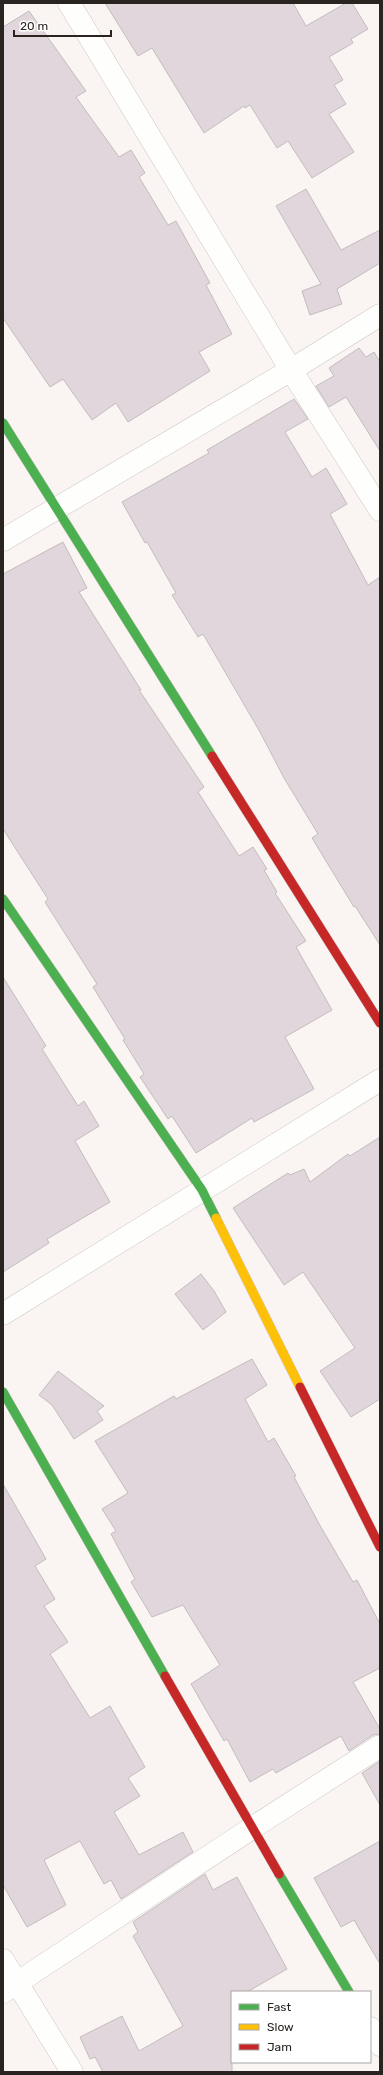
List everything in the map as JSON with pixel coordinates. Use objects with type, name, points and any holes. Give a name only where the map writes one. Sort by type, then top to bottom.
[{"type":"street","points":[[69,3],[291,370],[380,510]]},
{"type":"street","points":[[3,540],[291,370],[380,315]]},
{"type":"street","points":[[3,423],[380,1023]]},
{"type":"street","points":[[3,899],[202,1190],[380,1546]]},
{"type":"street","points":[[3,1314],[380,1080]]},
{"type":"street","points":[[3,1392],[252,1828],[348,1991]]},
{"type":"street","points":[[10,1988],[252,1828],[380,1746]]},
{"type":"street","points":[[3,1960],[10,1988],[72,2072]]},
{"type":"street","points":[[371,2030],[380,2045]]},
{"type":"building","points":[[105,3],[293,3],[306,26],[346,3],[352,3],[368,29],[351,39],[353,43],[329,57],[343,80],[334,85],[346,104],[329,114],[354,152],[312,178],[288,141],[277,148],[250,105],[245,108],[244,106],[204,133],[152,48],[138,56]]},
{"type":"building","points":[[29,11],[86,91],[76,97],[119,157],[131,150],[145,173],[139,177],[168,225],[176,221],[210,283],[206,285],[232,334],[199,352],[210,371],[128,422],[116,403],[92,420],[63,379],[50,387],[3,318],[3,27]]},
{"type":"building","points":[[306,189],[341,250],[380,230],[380,263],[337,289],[342,304],[310,315],[302,291],[321,284],[276,206]]},
{"type":"building","points":[[359,348],[366,357],[374,352],[380,362],[380,451],[346,397],[329,407],[316,386],[334,376],[329,368]]},
{"type":"building","points":[[294,399],[308,419],[285,432],[312,477],[326,468],[347,504],[330,514],[368,585],[380,577],[380,945],[355,906],[354,907],[312,838],[318,834],[284,778],[260,732],[203,634],[198,637],[172,595],[176,593],[122,502],[209,453],[207,450]]},
{"type":"building","points":[[63,542],[87,588],[79,592],[141,690],[139,690],[204,787],[198,792],[239,856],[253,847],[267,869],[264,870],[277,892],[275,893],[306,941],[296,947],[332,1010],[285,1037],[314,1089],[254,1122],[252,1118],[196,1153],[172,1116],[168,1119],[140,1077],[144,1074],[123,1040],[125,1039],[93,987],[97,984],[45,902],[48,899],[3,829],[3,574]]},
{"type":"building","points":[[3,977],[46,1046],[42,1049],[78,1106],[84,1101],[99,1126],[75,1141],[110,1202],[47,1239],[49,1243],[3,1272]]},
{"type":"building","points":[[380,1137],[380,1399],[351,1417],[320,1371],[355,1348],[303,1272],[284,1285],[233,1208],[288,1173],[290,1175],[304,1169],[310,1182],[348,1154],[350,1156]]},
{"type":"building","points":[[201,1274],[214,1291],[226,1312],[203,1330],[175,1294]]},
{"type":"building","points":[[252,1359],[267,1385],[245,1399],[268,1442],[274,1438],[296,1476],[294,1477],[318,1522],[353,1582],[357,1580],[380,1624],[380,1668],[353,1682],[380,1729],[380,1734],[373,1735],[349,1751],[341,1736],[276,1773],[273,1769],[250,1782],[227,1739],[224,1741],[191,1684],[220,1665],[183,1605],[152,1617],[131,1582],[135,1579],[111,1534],[116,1531],[102,1509],[128,1493],[95,1441],[174,1396],[176,1399]]},
{"type":"building","points":[[58,1371],[104,1406],[97,1411],[103,1420],[74,1439],[52,1405],[39,1395]]},
{"type":"building","points":[[3,1484],[46,1559],[35,1566],[55,1599],[44,1606],[68,1642],[50,1654],[90,1718],[110,1706],[145,1767],[128,1778],[140,1796],[114,1812],[139,1855],[183,1832],[193,1852],[121,1899],[111,1880],[104,1884],[80,1841],[44,1860],[66,1905],[27,1927],[3,1885]]},
{"type":"building","points":[[380,1761],[380,1805],[362,1773]]},
{"type":"building","points":[[380,1841],[380,1964],[354,1920],[341,1927],[314,1878]]},
{"type":"building","points":[[205,1874],[213,1890],[237,1877],[287,1969],[249,1991],[231,1991],[232,2072],[103,2072],[95,2057],[90,2059],[80,2037],[122,2016],[139,2051],[183,2026],[133,1936],[138,1932],[133,1922]]},
{"type":"traffic: fast","points":[[3,423],[212,756]]},
{"type":"traffic: fast","points":[[3,899],[202,1190],[216,1218]]},
{"type":"traffic: fast","points":[[3,1392],[165,1676]]},
{"type":"traffic: fast","points":[[279,1874],[348,1991]]},
{"type":"traffic: slow","points":[[216,1218],[300,1387]]},
{"type":"traffic: jam","points":[[212,756],[380,1023]]},
{"type":"traffic: jam","points":[[300,1387],[380,1547]]},
{"type":"traffic: jam","points":[[165,1676],[279,1874]]}]
